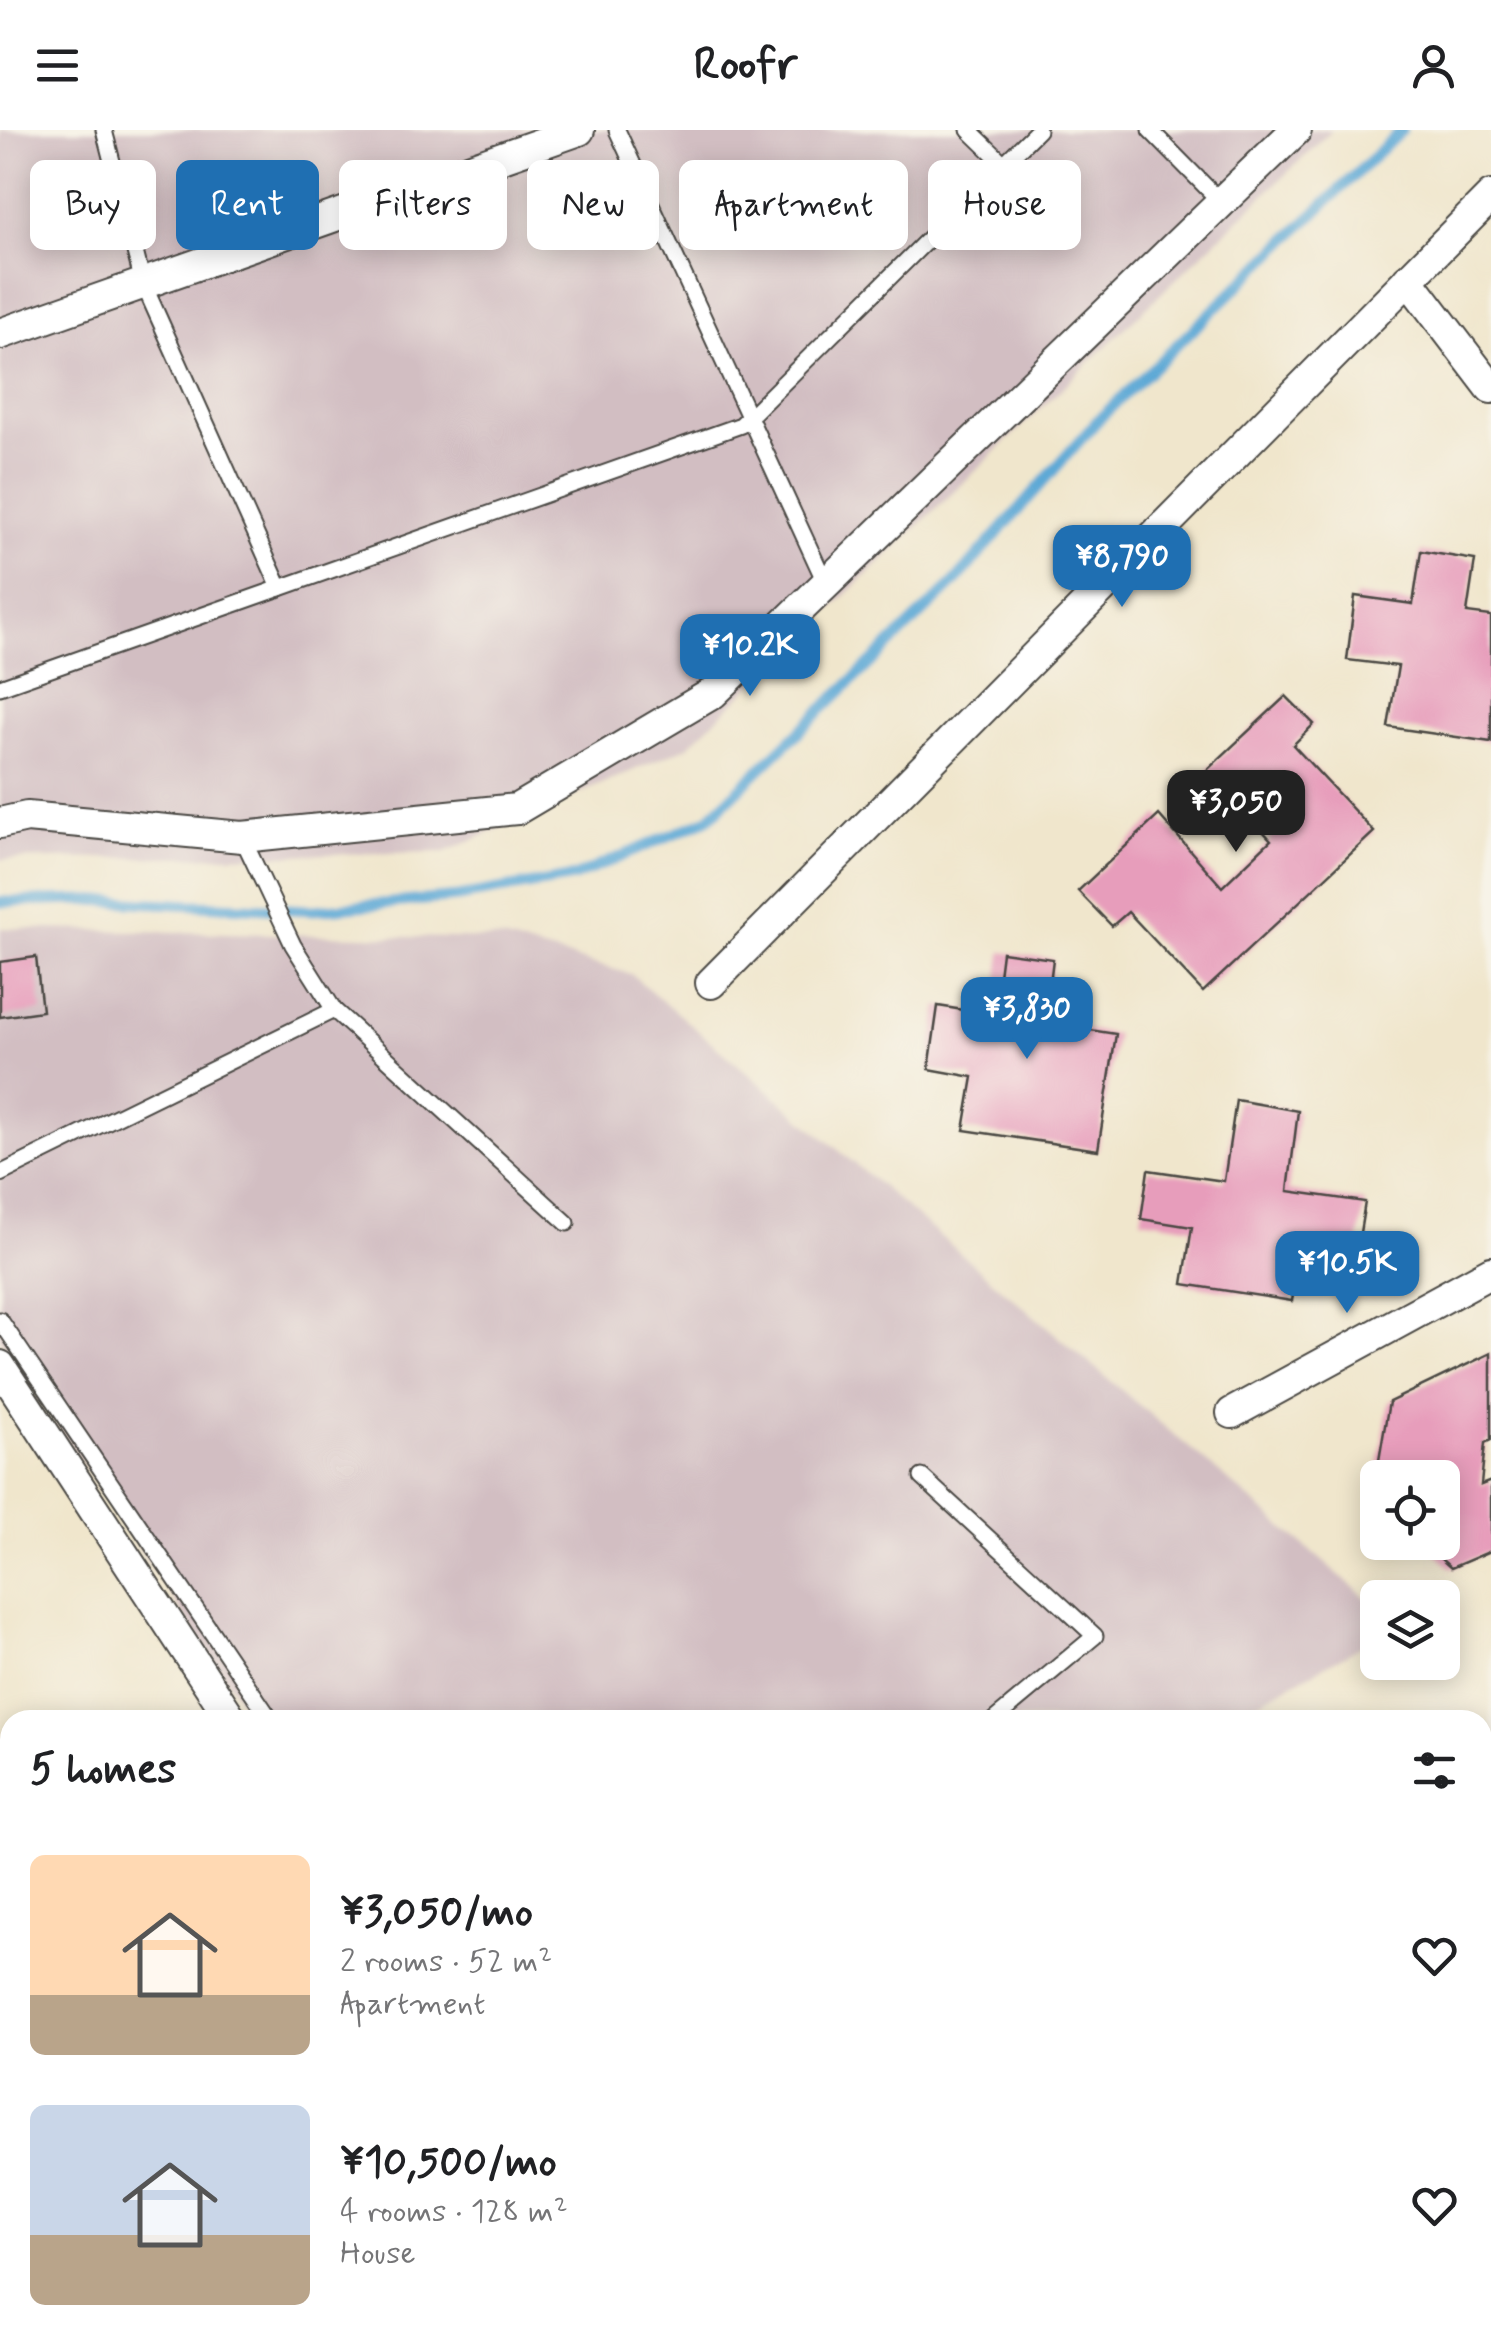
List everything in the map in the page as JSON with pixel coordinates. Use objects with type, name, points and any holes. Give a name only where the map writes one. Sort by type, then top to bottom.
[{"type":"street","points":[[0,334],[578,130]]},
{"type":"street","points":[[0,823],[27,817],[242,837],[517,809],[713,693],[1296,130]]},
{"type":"street","points":[[710,982],[1491,196]]},
{"type":"street","points":[[1408,279],[1491,388]]},
{"type":"street","points":[[1232,1413],[1491,1272]]},
{"type":"street","points":[[1,1369],[225,1710]]},
{"type":"lane","points":[[104,130],[144,283],[280,588]]},
{"type":"lane","points":[[617,130],[826,584]]},
{"type":"lane","points":[[969,130],[1000,160]]},
{"type":"lane","points":[[1008,160],[1038,130]]},
{"type":"lane","points":[[1150,130],[1221,202]]},
{"type":"lane","points":[[0,688],[741,425],[928,240]]},
{"type":"lane","points":[[242,837],[293,944],[334,1010],[567,1223]]},
{"type":"lane","points":[[0,1174],[334,1010]]},
{"type":"lane","points":[[0,1320],[264,1710]]},
{"type":"lane","points":[[922,1477],[1094,1636],[1006,1710]]},
{"type":"shaded area","points":[[0,130],[1332,130],[687,747],[445,852],[0,860]]},
{"type":"shaded area","points":[[0,928],[503,939],[631,974],[1360,1593],[1360,1646],[1244,1710],[246,1710],[0,1338]]},
{"type":"building","points":[[1421,551],[1475,560],[1467,613],[1491,616],[1491,742],[1388,727],[1398,666],[1347,660],[1355,596],[1413,604]]},
{"type":"building","points":[[1286,696],[1314,724],[1293,745],[1374,832],[1203,992],[1128,912],[1112,926],[1078,891],[1159,815],[1222,887],[1271,840],[1207,770]]},
{"type":"building","points":[[1002,952],[1053,959],[1045,1023],[1116,1034],[1098,1150],[964,1130],[973,1077],[929,1069],[938,1006],[994,1015]]},
{"type":"building","points":[[36,957],[42,1011],[0,1017],[0,962]]},
{"type":"building","points":[[1236,1100],[1298,1111],[1288,1191],[1365,1202],[1357,1251],[1302,1243],[1292,1301],[1183,1284],[1192,1227],[1141,1219],[1148,1170],[1224,1181]]},
{"type":"building","points":[[1491,1353],[1491,1440],[1485,1443],[1481,1485],[1491,1481],[1491,1551],[1451,1568],[1442,1560],[1460,1560],[1460,1460],[1379,1460],[1389,1402]]},
{"type":"waterway","points":[[0,902],[86,900],[314,910],[458,897],[574,877],[708,819],[955,582],[1097,421],[1402,130]]}]
